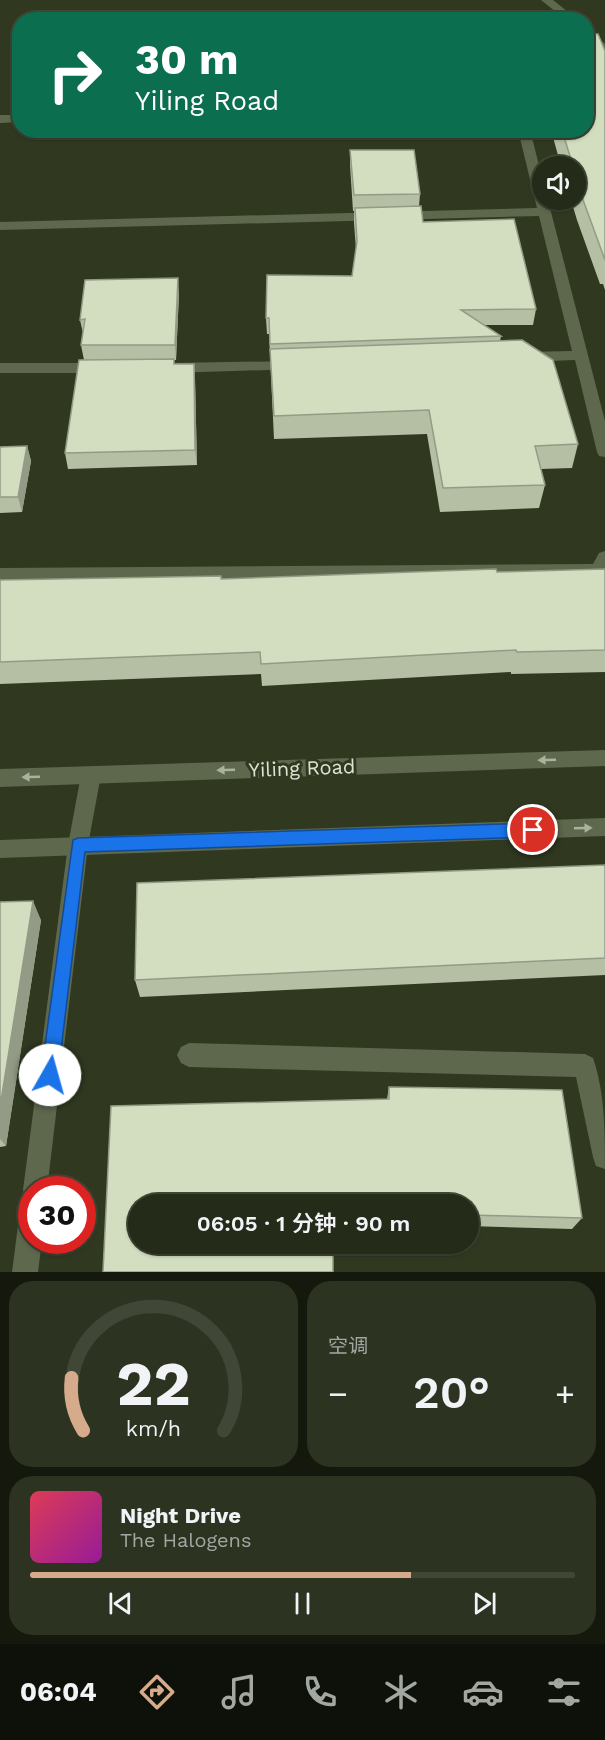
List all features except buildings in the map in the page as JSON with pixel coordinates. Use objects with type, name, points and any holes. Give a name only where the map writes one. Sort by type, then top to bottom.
[{"type":"street","points":[[546,0],[562,12]]},
{"type":"street","points":[[594,39],[605,51]]},
{"type":"street","points":[[526,138],[605,452]]},
{"type":"street","points":[[0,226],[545,212]]},
{"type":"street","points":[[510,358],[581,355]]},
{"type":"street","points":[[154,368],[309,365]]},
{"type":"street","points":[[0,368],[119,368]]},
{"type":"street","points":[[0,575],[599,570],[605,557]]},
{"type":"street","name":"Yiling Road","points":[[0,778],[605,758]]},
{"type":"street","points":[[37,1176],[78,845],[91,775]]},
{"type":"street","points":[[0,849],[605,827]]},
{"type":"street","points":[[189,1055],[585,1066],[605,1157]]},
{"type":"street","points":[[25,1272],[27,1254]]},
{"type":"route","points":[[50,1075],[78,845],[533,830]]}]
